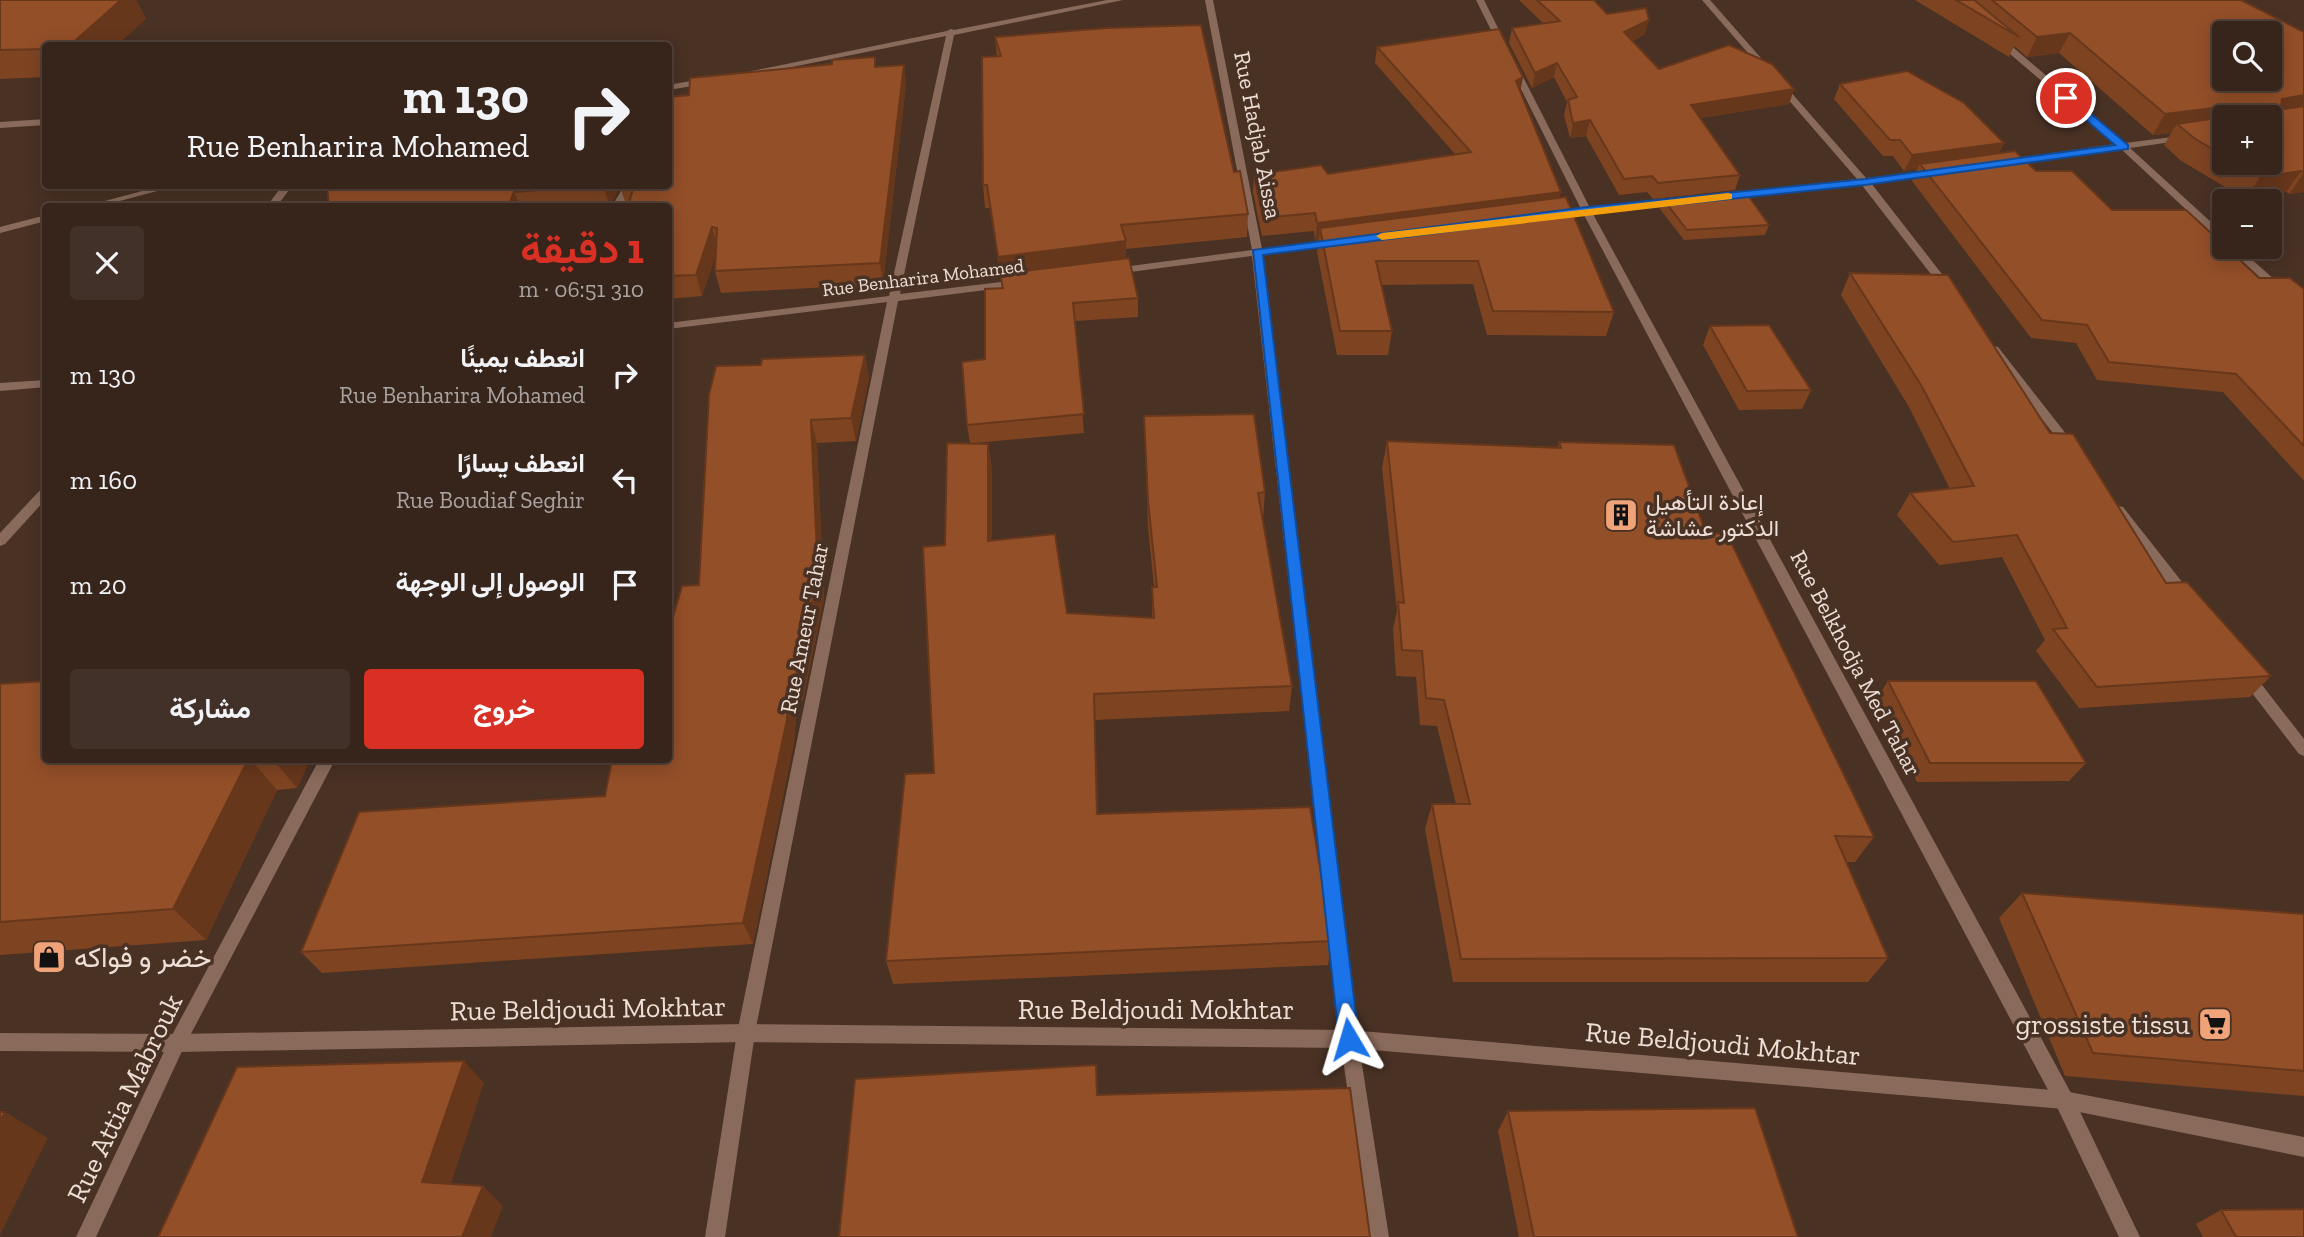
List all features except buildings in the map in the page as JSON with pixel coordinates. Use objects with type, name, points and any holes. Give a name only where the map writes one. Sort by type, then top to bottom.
[{"type":"street","points":[[672,90],[679,86],[951,31],[1119,0]]},
{"type":"street","name":"Rue Hadjab Aissa","points":[[1209,0],[1257,252],[1349,1039],[1379,1237]]},
{"type":"street","name":"Rue Belkhodja Med Tahar","points":[[1480,0],[1587,211],[2064,1100],[2130,1237]]},
{"type":"street","points":[[1706,0],[1865,182],[1958,302]]},
{"type":"street","name":"Rue Ameur Tahar","points":[[715,1237],[746,1034],[893,300],[951,31]]},
{"type":"street","points":[[1992,35],[2124,147],[2212,228]]},
{"type":"street","points":[[0,125],[42,122]]},
{"type":"street","points":[[2001,164],[2199,135]]},
{"type":"street","points":[[1712,198],[1947,171]]},
{"type":"street","points":[[103,203],[160,189]]},
{"type":"street","points":[[1546,216],[1698,199]]},
{"type":"street","points":[[0,230],[42,219]]},
{"type":"street","points":[[1109,271],[1353,240]]},
{"type":"street","points":[[2245,259],[2304,313]]},
{"type":"street","name":"Rue Benharira Mohamed","points":[[672,326],[1028,282]]},
{"type":"street","points":[[1983,335],[2076,455]]},
{"type":"street","points":[[0,387],[42,383]]},
{"type":"street","points":[[0,541],[42,495]]},
{"type":"street","points":[[2110,499],[2194,608]]},
{"type":"street","points":[[2236,663],[2304,750]]},
{"type":"street","name":"Rue Attia Mabrouk","points":[[86,1237],[177,1043],[325,763]]},
{"type":"street","name":"Rue Beldjoudi Mokhtar","points":[[0,1042],[177,1043],[746,1034],[1349,1039],[2064,1100],[2304,1147]]},
{"type":"slow traffic","points":[[1382,236],[1728,196]]},
{"type":"place","name":"إعادة التأهيل الدكتور عشاشة","points":[[1621,515]]},
{"type":"place","name":"خضر و فواكه","points":[[49,957]]},
{"type":"place","name":"grossiste tissu","points":[[2215,1024]]},
{"type":"route","points":[[1349,1039],[1257,252],[1587,211],[1865,182],[2124,147],[2066,98]]}]
